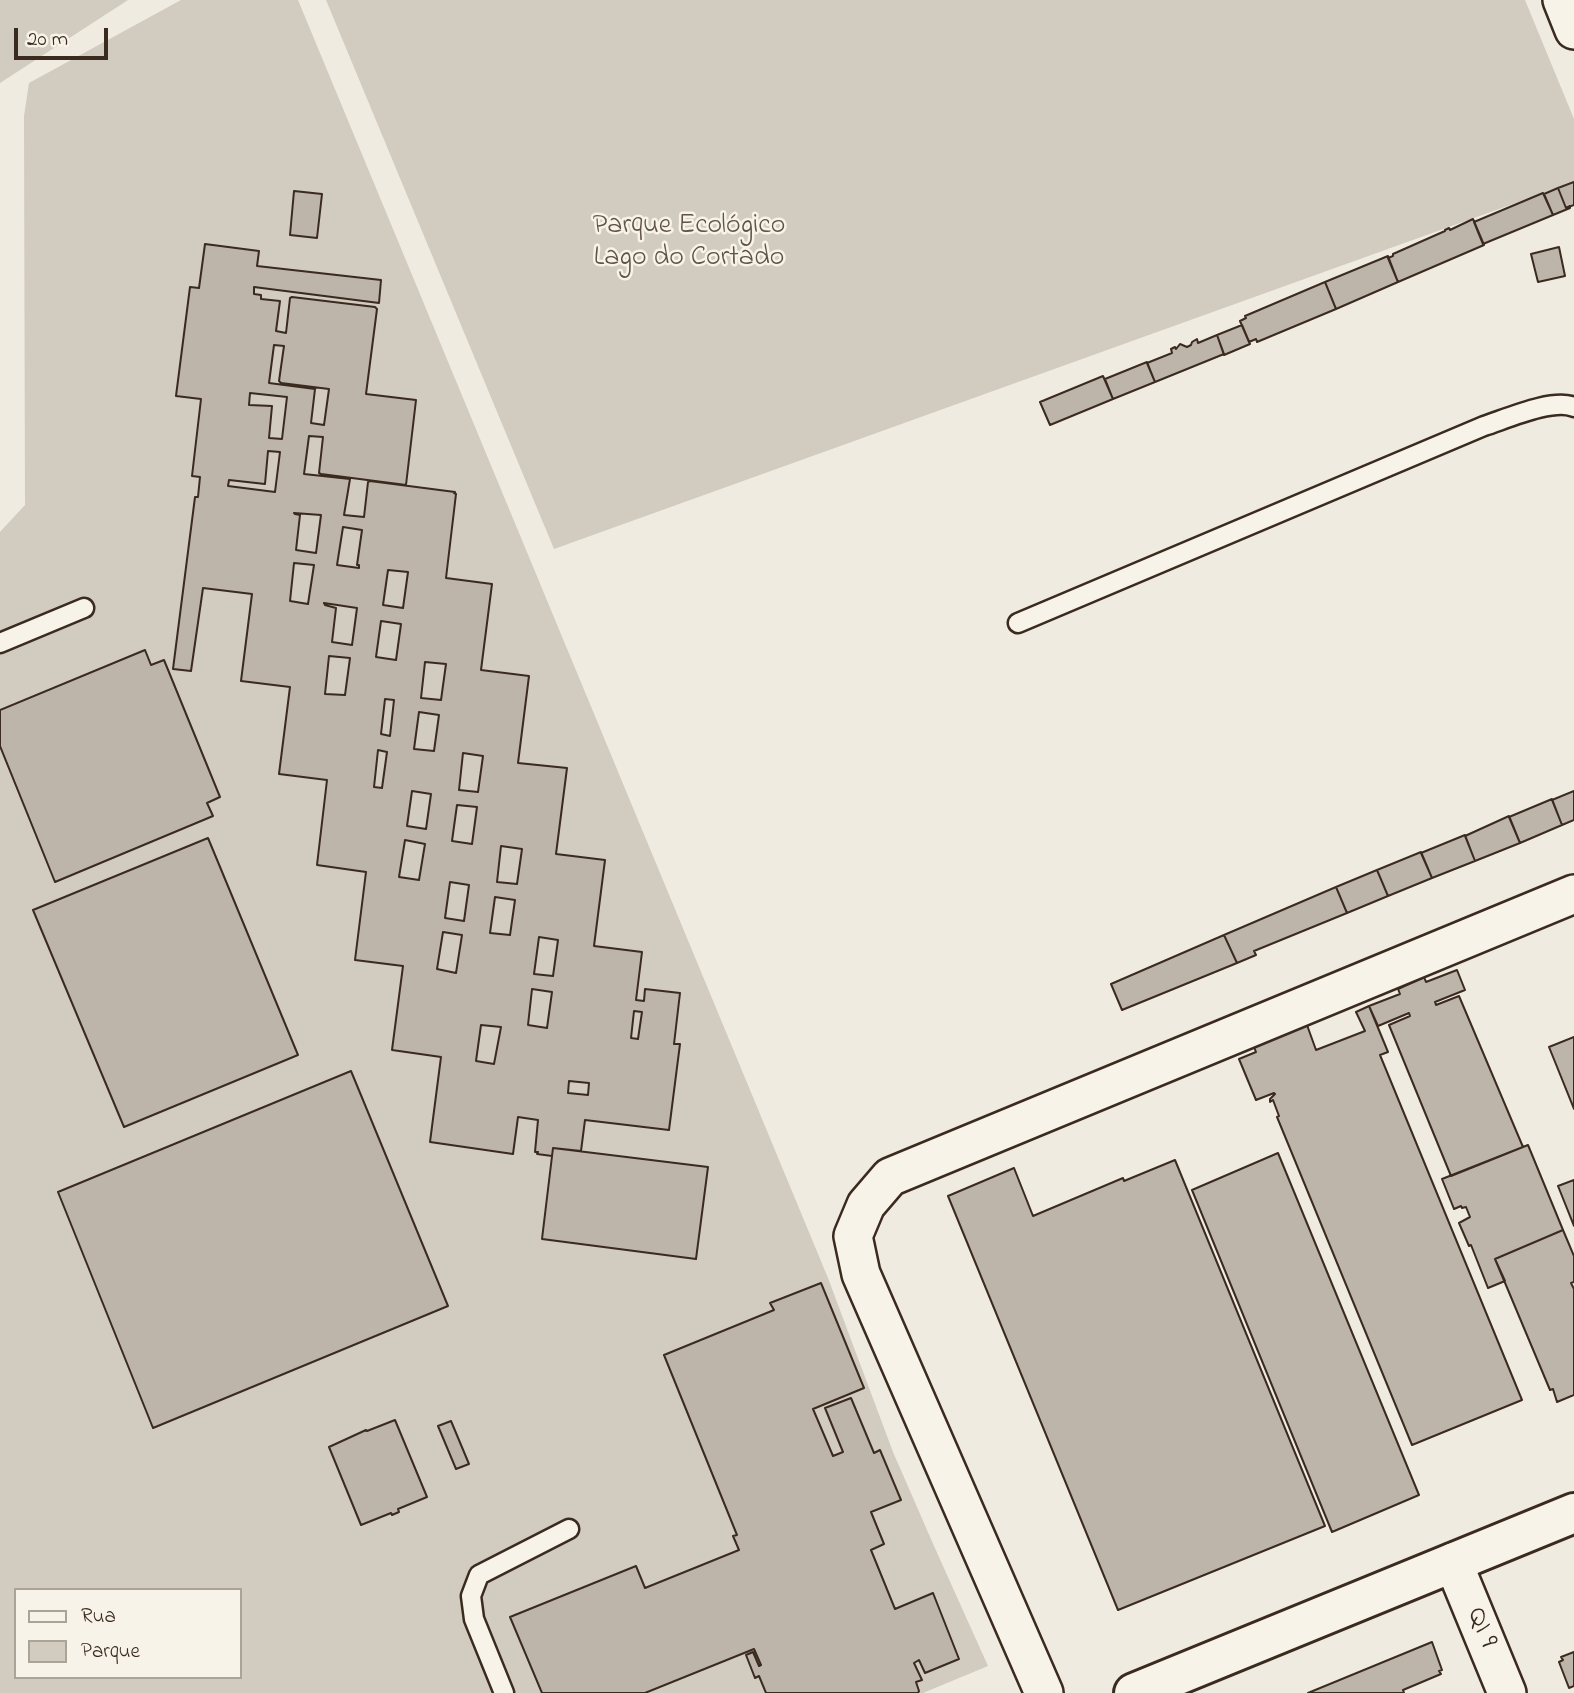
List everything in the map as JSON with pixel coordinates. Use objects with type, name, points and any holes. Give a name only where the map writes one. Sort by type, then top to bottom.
[{"type":"street","points":[[1562,0],[1574,30]]},
{"type":"street","points":[[1044,1693],[861,1274],[853,1236],[866,1205],[890,1177],[1574,894]]},
{"type":"street","points":[[1133,1693],[1574,1513]]},
{"type":"street","name":"QI 9","points":[[1453,1562],[1507,1693]]},
{"type":"lane","points":[[1018,623],[1484,426],[1547,406],[1574,407]]},
{"type":"lane","points":[[0,643],[84,608]]},
{"type":"lane","points":[[504,1693],[474,1619],[471,1596],[479,1574],[569,1529]]},
{"type":"green space","points":[[0,0],[128,0],[0,83]]},
{"type":"green space","points":[[181,0],[298,0],[828,1278],[893,1452],[988,1666],[923,1693],[0,1693],[0,532],[25,505],[24,116],[29,83]]},
{"type":"green space","name":"Parque Ecológico Lago do Cortado","points":[[326,0],[1525,0],[1574,119],[1574,182],[554,549]]},
{"type":"building","points":[[1574,182],[1574,205],[1566,208],[1558,188]]},
{"type":"building","points":[[1558,188],[1566,208],[1570,208],[1553,215],[1544,194]]},
{"type":"building","points":[[294,191],[322,194],[317,238],[290,235]]},
{"type":"building","points":[[1543,193],[1553,215],[1483,244],[1474,222]]},
{"type":"building","points":[[1473,219],[1484,245],[1398,282],[1388,258]]},
{"type":"building","points":[[205,244],[259,251],[257,266],[381,280],[379,303],[254,287],[254,294],[261,295],[261,299],[280,301],[276,331],[286,333],[292,297],[375,307],[377,309],[366,394],[416,400],[406,485],[319,473],[323,437],[309,436],[304,474],[350,479],[344,515],[364,517],[370,481],[455,492],[446,578],[492,584],[481,670],[529,676],[518,763],[567,768],[556,854],[605,860],[594,946],[642,952],[636,1000],[644,1001],[645,989],[680,993],[674,1044],[680,1044],[669,1130],[585,1120],[581,1151],[553,1148],[552,1156],[535,1152],[538,1120],[518,1117],[513,1154],[430,1142],[441,1057],[392,1050],[403,966],[355,960],[366,872],[317,865],[327,780],[279,774],[290,687],[241,681],[252,594],[203,588],[191,671],[173,669],[195,497],[198,497],[200,477],[192,476],[201,399],[176,396],[190,287],[199,288]],"holes":[[[274,345],[284,346],[279,381],[281,383],[329,389],[324,425],[311,423],[315,389],[269,383]],[[250,393],[287,397],[282,439],[269,438],[272,406],[249,405]],[[268,451],[280,452],[275,492],[228,486],[229,480],[265,484]],[[294,513],[321,515],[316,553],[296,550],[300,515]],[[343,527],[362,530],[357,565],[359,568],[337,565]],[[294,563],[314,565],[308,604],[290,601]],[[388,570],[408,572],[403,608],[383,605]],[[324,603],[357,608],[352,645],[332,642],[336,608]],[[381,621],[401,624],[396,660],[376,657]],[[329,656],[350,658],[345,695],[325,694]],[[425,662],[446,664],[441,700],[421,698]],[[385,699],[394,700],[390,736],[381,734]],[[419,712],[439,715],[434,751],[414,749]],[[378,750],[387,752],[382,788],[374,787]],[[463,753],[483,756],[478,792],[459,790]],[[412,791],[431,794],[426,829],[407,826]],[[457,805],[477,807],[472,844],[452,841]],[[405,840],[425,844],[419,880],[399,877]],[[501,846],[522,849],[517,884],[497,882]],[[450,882],[469,885],[464,921],[445,918]],[[495,897],[515,900],[510,935],[490,933]],[[443,932],[462,935],[456,973],[437,969]],[[539,937],[558,940],[553,976],[534,974]],[[532,989],[552,992],[547,1028],[528,1025]],[[634,1011],[642,1012],[638,1039],[631,1038]],[[481,1025],[501,1027],[494,1064],[476,1061]],[[569,1081],[589,1083],[588,1095],[568,1093]]]},
{"type":"building","points":[[1559,247],[1565,276],[1538,282],[1531,254]]},
{"type":"building","points":[[1388,256],[1398,282],[1336,309],[1325,282]]},
{"type":"building","points":[[1325,282],[1336,309],[1257,342],[1256,339],[1249,342],[1240,321],[1246,318],[1245,316]]},
{"type":"building","points":[[1242,325],[1250,344],[1224,355],[1217,335]]},
{"type":"building","points":[[1217,335],[1224,354],[1155,382],[1147,363],[1172,353],[1171,349],[1176,349],[1180,344],[1187,347],[1197,339],[1198,343]]},
{"type":"building","points":[[1147,362],[1155,382],[1113,399],[1105,379]]},
{"type":"building","points":[[1103,376],[1113,399],[1050,425],[1040,402]]},
{"type":"building","points":[[145,650],[151,665],[164,660],[220,797],[207,803],[213,816],[55,882],[0,746],[0,710]]},
{"type":"building","points":[[1574,791],[1574,820],[1562,825],[1552,800]]},
{"type":"building","points":[[1552,799],[1562,825],[1520,843],[1509,817]]},
{"type":"building","points":[[1509,816],[1520,843],[1475,861],[1465,836]]},
{"type":"building","points":[[1465,835],[1475,861],[1432,878],[1421,853]]},
{"type":"building","points":[[208,838],[298,1055],[124,1127],[33,910]]},
{"type":"building","points":[[1421,852],[1432,878],[1388,896],[1377,870]]},
{"type":"building","points":[[1377,870],[1388,896],[1347,913],[1336,887]]},
{"type":"building","points":[[1336,887],[1347,913],[1254,951],[1256,955],[1237,963],[1224,935]]},
{"type":"building","points":[[1224,935],[1237,963],[1122,1010],[1111,984]]},
{"type":"building","points":[[1457,970],[1465,990],[1435,1002],[1436,1005],[1459,996],[1523,1147],[1451,1176],[1389,1025],[1410,1016],[1409,1013],[1378,1026],[1369,1006],[1400,994],[1398,989],[1424,977],[1426,982]]},
{"type":"building","points":[[1369,1006],[1388,1052],[1380,1055],[1522,1400],[1412,1445],[1277,1117],[1279,1116],[1273,1100],[1270,1102],[1275,1094],[1256,1100],[1239,1059],[1256,1052],[1254,1047],[1307,1025],[1316,1050],[1365,1031],[1356,1012]]},
{"type":"building","points":[[1574,1037],[1574,1109],[1549,1047]]},
{"type":"building","points":[[351,1071],[448,1306],[153,1428],[58,1192]]},
{"type":"building","points":[[1528,1145],[1563,1230],[1495,1259],[1505,1281],[1488,1288],[1459,1223],[1470,1217],[1466,1207],[1454,1209],[1442,1179]]},
{"type":"building","points":[[553,1148],[708,1167],[696,1259],[542,1239]]},
{"type":"building","points":[[1278,1153],[1419,1495],[1332,1532],[1192,1190]]},
{"type":"building","points":[[1175,1160],[1325,1526],[1118,1610],[948,1196],[1014,1168],[1033,1216],[1123,1178],[1124,1181]]},
{"type":"building","points":[[1574,1180],[1574,1226],[1558,1186]]},
{"type":"building","points":[[1563,1230],[1574,1256],[1574,1282],[1571,1283],[1574,1289],[1574,1395],[1557,1402],[1495,1259]]},
{"type":"building","points":[[821,1283],[864,1388],[813,1409],[833,1456],[843,1452],[825,1408],[851,1398],[874,1453],[880,1450],[901,1500],[871,1512],[884,1544],[871,1550],[895,1609],[933,1593],[959,1659],[925,1673],[919,1660],[914,1663],[922,1680],[916,1682],[918,1693],[766,1693],[759,1676],[755,1678],[746,1655],[753,1652],[759,1666],[761,1665],[754,1649],[645,1693],[542,1693],[510,1617],[636,1566],[645,1588],[739,1550],[733,1536],[737,1535],[664,1355],[774,1310],[770,1303]]},
{"type":"building","points":[[395,1420],[427,1497],[398,1509],[399,1512],[392,1515],[391,1513],[361,1525],[329,1447]]},
{"type":"building","points":[[451,1421],[469,1464],[456,1469],[438,1426]]},
{"type":"building","points":[[1432,1642],[1441,1674],[1403,1690],[1404,1693],[1308,1693]]},
{"type":"building","points":[[1574,1652],[1574,1686],[1569,1688],[1559,1662],[1563,1660],[1561,1657]]}]
